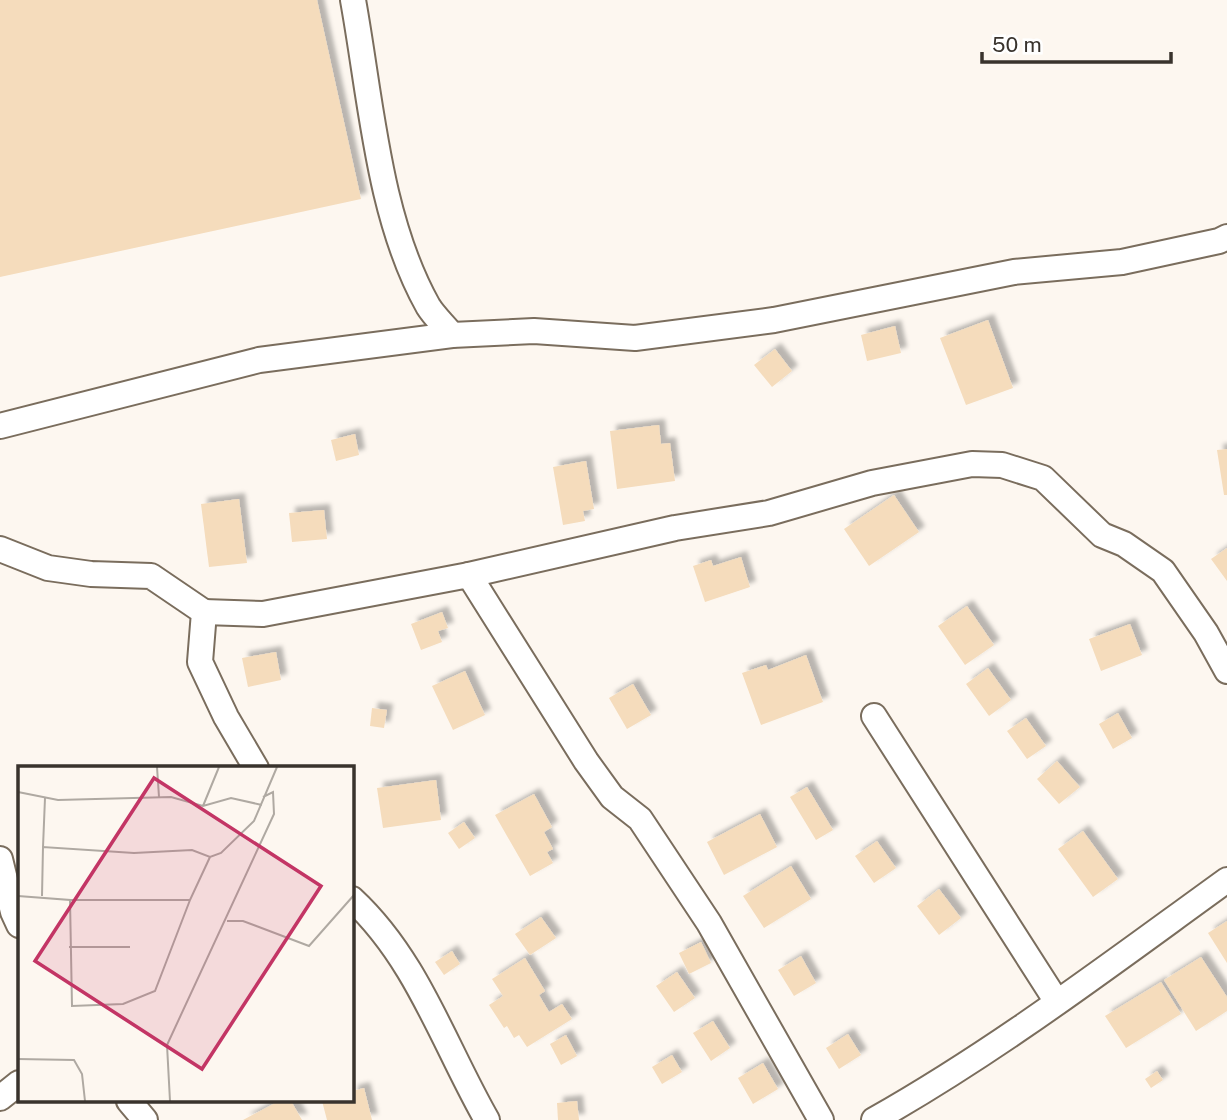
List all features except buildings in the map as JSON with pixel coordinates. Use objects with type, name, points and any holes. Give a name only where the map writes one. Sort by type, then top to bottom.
[{"type":"street","points":[[352,0],[378,158],[406,260],[430,308],[452,335]]},
{"type":"street","points":[[0,426],[259,360],[452,335],[534,331],[647,337],[774,320],[1014,272],[1122,262],[1227,237]]},
{"type":"street","points":[[0,549],[48,568],[91,574],[151,576],[204,612],[263,614],[469,575],[675,528],[769,513],[872,484],[972,464],[1002,466],[1043,478],[1102,535],[1125,544],[1163,571],[1206,633],[1227,671]]},
{"type":"street","points":[[469,575],[586,761],[612,797],[640,819],[709,923],[821,1120]]},
{"type":"street","points":[[204,612],[200,662],[226,717],[255,766]]},
{"type":"street","points":[[874,716],[1057,1002]]},
{"type":"street","points":[[0,859],[18,923]]},
{"type":"street","points":[[874,1120],[924,1092],[1057,1002],[1227,880]]},
{"type":"street","points":[[354,901],[371,917],[418,983],[466,1083],[487,1120]]},
{"type":"street","points":[[0,1098],[18,1084]]},
{"type":"street","points":[[130,1102],[145,1120]]}]
